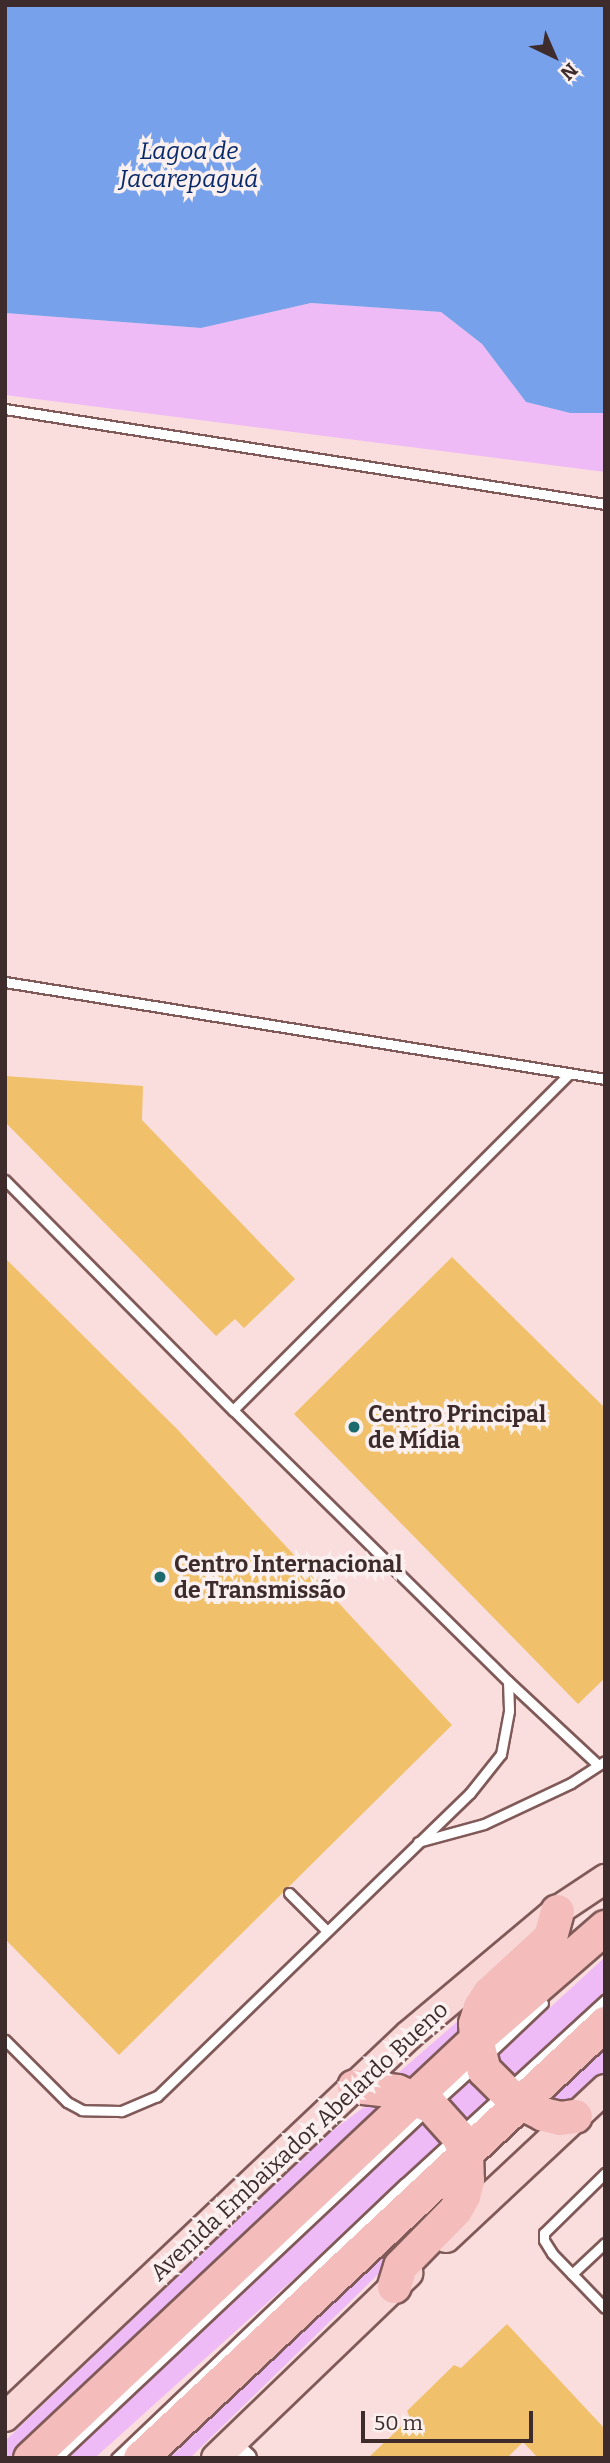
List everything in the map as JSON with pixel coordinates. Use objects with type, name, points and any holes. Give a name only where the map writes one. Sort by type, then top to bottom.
[{"type":"highway","points":[[557,1911],[550,1937],[489,1993],[475,2022],[478,2051],[513,2098],[543,2114],[560,2118],[575,2116]]},
{"type":"highway","name":"Avenida Embaixador Abelardo Bueno","points":[[30,2458],[423,2102],[605,1927]]},
{"type":"highway","points":[[140,2458],[462,2145],[513,2098],[605,2023]]},
{"type":"highway","points":[[354,2086],[387,2089],[423,2102],[462,2145],[467,2180],[463,2196],[455,2210],[400,2266],[394,2286]]},
{"type":"main road","name":"Avenida Embaixador Abelardo Bueno","points":[[5,2417],[354,2086],[460,1990],[557,1911],[605,1880]]},
{"type":"main road","points":[[231,2453],[394,2286],[605,2089]]},
{"type":"lane","points":[[5,409],[605,504]]},
{"type":"lane","points":[[5,982],[605,1079]]},
{"type":"lane","points":[[233,1410],[569,1074]]},
{"type":"lane","points":[[5,1180],[508,1681],[601,1763],[571,1783],[484,1824],[416,1842]]},
{"type":"lane","points":[[5,2040],[67,2102],[82,2110],[121,2111],[157,2096],[416,1842],[470,1793],[500,1754],[509,1711],[508,1681]]},
{"type":"lane","points":[[289,1893],[326,1930]]},
{"type":"lane","points":[[478,2051],[546,2000]]},
{"type":"lane","points":[[513,2098],[605,2000]]},
{"type":"lane","points":[[57,2458],[423,2102]]},
{"type":"lane","points":[[116,2458],[462,2145]]},
{"type":"lane","points":[[605,2172],[544,2233],[544,2240],[552,2253],[605,2308]]},
{"type":"lane","points":[[572,2274],[605,2243]]},
{"type":"shaded area","points":[[311,303],[441,312],[482,344],[526,402],[570,413],[605,413],[605,472],[5,395],[5,313],[201,328]]},
{"type":"shaded area","points":[[605,1957],[605,1991],[511,2080],[493,2060]]},
{"type":"shaded area","points":[[459,2020],[460,2036],[412,2078],[397,2074]]},
{"type":"shaded area","points":[[605,2042],[605,2076],[571,2100],[552,2099]]},
{"type":"shaded area","points":[[472,2079],[490,2099],[468,2119],[450,2099]]},
{"type":"shaded area","points":[[385,2104],[17,2458],[5,2458],[5,2441],[329,2133],[363,2108]]},
{"type":"shaded area","points":[[425,2123],[444,2144],[95,2458],[69,2458],[62,2450]]},
{"type":"shaded area","points":[[447,2191],[437,2217],[190,2458],[170,2458]]},
{"type":"water","name":"Lagoa de Jacarepaguá","points":[[5,5],[605,5],[605,413],[570,413],[526,402],[482,344],[441,312],[311,303],[201,328],[5,313]]},
{"type":"building","points":[[5,1076],[143,1086],[142,1120],[295,1279],[244,1328],[235,1319],[216,1336],[5,1122]]},
{"type":"building","points":[[452,1257],[605,1408],[605,1678],[578,1704],[294,1414]]},
{"type":"building","name":"Centro Internacional de Transmissão","points":[[5,1258],[177,1429],[452,1725],[119,2055],[5,1939]]},
{"type":"building","points":[[507,2324],[605,2429],[605,2458],[538,2458],[523,2442],[507,2458],[368,2458],[410,2418],[407,2411],[454,2365],[461,2368]]},
{"type":"place","name":"Centro Principal de Mídia","points":[[354,1427]]},
{"type":"place","name":"Centro Internacional de Transmissão","points":[[160,1577]]}]
